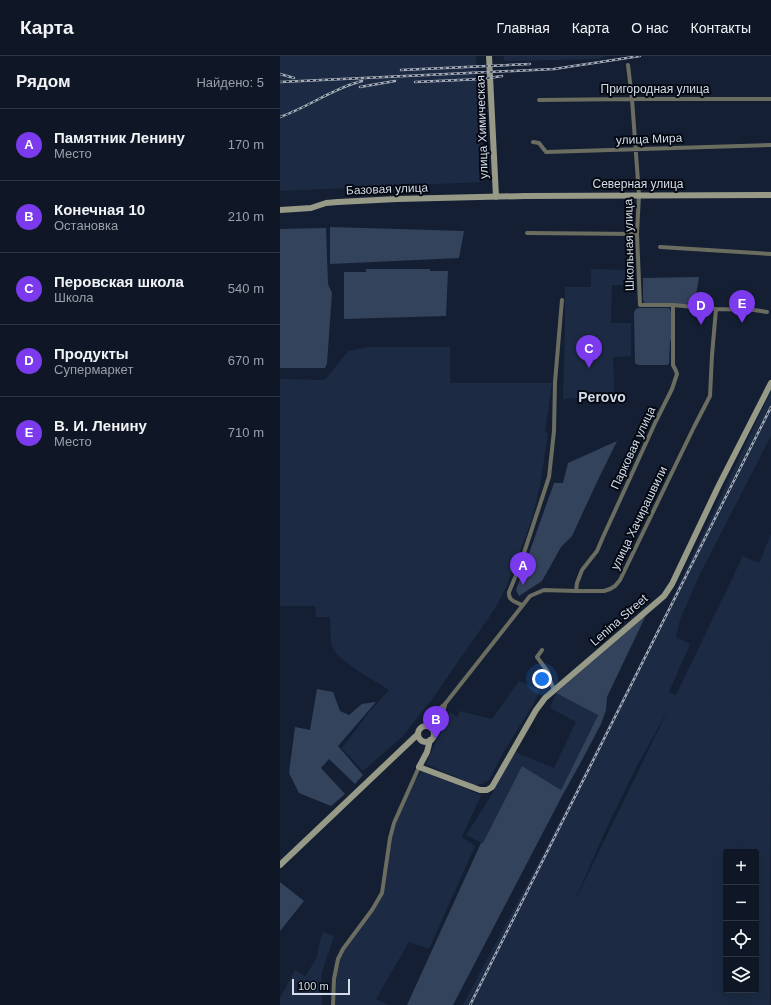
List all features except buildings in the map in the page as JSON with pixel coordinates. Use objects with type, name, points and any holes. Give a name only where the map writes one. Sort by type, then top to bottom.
[{"type":"street","name":"улица Химическая","points":[[489,56],[496,197]]},
{"type":"street","name":"Школьная улица","points":[[628,65],[632,99],[638,195],[637,234],[640,305],[673,305]]},
{"type":"street","name":"Пригородная улица","points":[[539,100],[771,99]]},
{"type":"street","name":"улица Мира","points":[[533,142],[538,143],[546,152],[771,145]]},
{"type":"street","name":"Северная улица","points":[[496,197],[771,195]]},
{"type":"street","name":"Базовая улица","points":[[280,210],[311,208],[326,203],[338,202],[496,197]]},
{"type":"street","points":[[527,233],[637,234]]},
{"type":"street","points":[[660,246],[771,254]]},
{"type":"street","points":[[522,605],[510,600],[508,597],[549,478],[554,431],[555,382],[562,300]]},
{"type":"street","points":[[673,305],[767,312]]},
{"type":"street","name":"Парковая улица","points":[[576,591],[577,583],[582,570],[597,551],[672,389],[677,374],[673,365],[673,305]]},
{"type":"street","name":"улица Хачирашвили","points":[[427,726],[530,596],[544,590],[604,591],[615,586],[620,580],[710,396],[716,309]]},
{"type":"street","name":"Lenina Street","points":[[419,767],[480,790],[490,789],[536,710],[545,698],[664,596],[672,584],[719,485],[771,383]]},
{"type":"street","points":[[542,650],[537,657],[548,672],[554,690]]},
{"type":"street","points":[[333,1005],[334,979],[338,959],[382,893],[390,838],[394,823],[419,767],[426,755],[430,740],[443,712],[445,704]]},
{"type":"street","points":[[426,755],[420,738],[420,728],[427,726],[430,727],[433,732]]},
{"type":"street","points":[[280,865],[411,741],[420,738],[428,741],[430,740]]},
{"type":"shaded area","points":[[280,56],[476,56],[483,182],[280,191]]},
{"type":"shaded area","points":[[504,56],[606,56],[599,59],[504,61]]},
{"type":"shaded area","points":[[330,227],[464,231],[459,258],[330,264]]},
{"type":"shaded area","points":[[326,228],[328,284],[332,293],[327,363],[325,368],[280,368],[280,229]]},
{"type":"shaded area","points":[[366,269],[430,269],[430,271],[448,271],[446,316],[344,319],[344,272],[366,272]]},
{"type":"shaded area","points":[[591,269],[629,270],[629,285],[612,285],[611,323],[631,323],[631,356],[613,357],[614,402],[592,397],[563,399],[565,287],[591,287]]},
{"type":"shaded area","points":[[699,277],[696,295],[694,299],[691,300],[691,304],[645,304],[643,300],[643,278]]},
{"type":"shaded area","points":[[639,308],[670,309],[672,339],[670,341],[669,364],[638,365],[635,363],[634,312]]},
{"type":"shaded area","points":[[369,347],[450,347],[450,383],[552,383],[545,432],[548,433],[540,486],[531,522],[507,585],[496,607],[430,702],[402,737],[363,771],[342,748],[370,711],[389,690],[358,671],[336,653],[331,644],[330,617],[316,617],[315,606],[280,606],[280,379],[325,380],[348,351]]},
{"type":"shaded area","points":[[771,391],[771,436],[700,574],[680,620],[676,637],[690,644],[669,692],[676,695],[743,556],[759,563],[771,534],[770,1005],[463,1005],[544,852],[660,624]],"holes":[[[669,708],[572,906],[607,827],[638,764]]]},
{"type":"shaded area","points":[[617,441],[572,536],[561,547],[542,581],[519,596],[516,590],[554,483],[563,483],[568,463]]},
{"type":"shaded area","points":[[647,613],[607,697],[606,710],[601,724],[453,1005],[407,1005],[481,843],[483,843],[522,766],[561,790],[598,715],[556,693]]},
{"type":"shaded area","points":[[519,681],[540,690],[489,780],[482,784],[474,785],[426,764],[450,712],[457,717],[460,711],[492,719]]},
{"type":"shaded area","points":[[317,689],[333,692],[340,711],[349,715],[362,704],[376,702],[338,746],[363,775],[355,784],[329,759],[321,768],[345,794],[331,806],[299,793],[289,773],[295,727],[310,730]]},
{"type":"shaded area","points":[[556,693],[598,714],[561,790],[522,766],[483,844],[466,835],[492,794],[515,752],[554,768],[576,722],[550,708]]},
{"type":"shaded area","points":[[422,771],[481,795],[462,837],[475,846],[429,949],[409,942],[376,999],[389,1005],[334,1005],[339,956],[370,913],[385,887],[389,842],[400,812],[415,780]]},
{"type":"shaded area","points":[[280,882],[304,901],[280,931]]},
{"type":"shaded area","points":[[323,932],[334,936],[321,975],[322,1005],[280,1005],[280,998],[295,970],[305,976],[317,958]]},
{"type":"railway","points":[[280,82],[554,69],[640,56]]},
{"type":"railway","points":[[401,70],[530,64]]},
{"type":"railway","points":[[280,74],[294,78]]},
{"type":"railway","points":[[415,82],[482,79],[502,76]]},
{"type":"railway","points":[[280,117],[341,88],[362,81]]},
{"type":"railway","points":[[360,87],[395,81]]},
{"type":"railway","points":[[470,1005],[771,407]]},
{"type":"place","name":"В. И. Ленину","points":[[742,323]]},
{"type":"place","name":"Продукты","points":[[701,325]]},
{"type":"place","name":"Перовская школа","points":[[589,368]]},
{"type":"place","name":"Памятник Ленину","points":[[523,585]]},
{"type":"place","name":"Конечная 10","points":[[436,739]]},
{"type":"district","name":"Perovo","points":[[602,397]]}]
